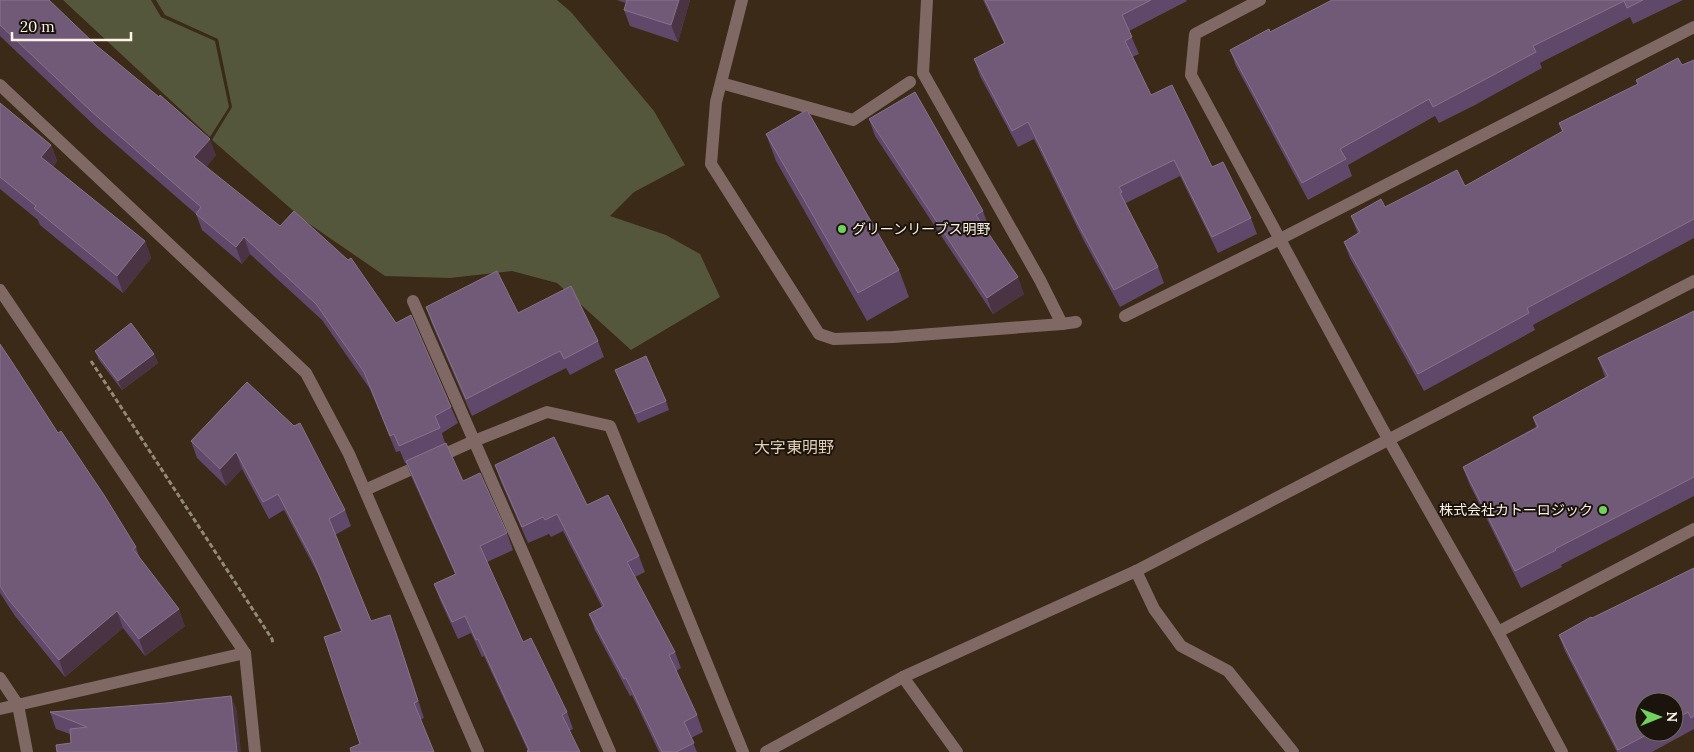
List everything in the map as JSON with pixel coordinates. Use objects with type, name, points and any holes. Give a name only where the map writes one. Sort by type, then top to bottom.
[{"type":"street","points":[[742,0],[716,102],[711,164],[820,334],[834,340],[883,338],[1076,322]]},
{"type":"street","points":[[927,0],[923,73],[1040,280],[1062,324]]},
{"type":"street","points":[[1260,0],[1195,34],[1191,76],[1389,440],[1498,632],[1562,752]]},
{"type":"street","points":[[1125,316],[1280,239],[1694,27]]},
{"type":"street","points":[[720,83],[853,120],[910,82]]},
{"type":"street","points":[[0,85],[306,373],[349,454],[478,752]]},
{"type":"street","points":[[766,752],[903,677],[1136,571],[1694,281]]},
{"type":"street","points":[[0,290],[245,653],[255,752]]},
{"type":"street","points":[[413,301],[610,752]]},
{"type":"street","points":[[365,490],[474,441],[547,412],[610,426],[743,752]]},
{"type":"street","points":[[1498,632],[1694,529]]},
{"type":"street","points":[[1136,571],[1154,610],[1181,646],[1228,671],[1293,752]]},
{"type":"street","points":[[0,709],[245,653]]},
{"type":"street","points":[[903,677],[957,752]]},
{"type":"street","points":[[0,678],[18,705],[27,752]]},
{"type":"green space","points":[[63,0],[151,0],[161,17],[215,41],[229,107],[210,137]]},
{"type":"green space","points":[[156,0],[557,0],[571,12],[654,111],[685,165],[634,192],[610,216],[666,235],[700,254],[720,297],[631,350],[557,283],[512,271],[450,278],[385,276],[305,221],[212,140],[232,107],[218,39],[165,15]]},
{"type":"building","points":[[0,0],[49,0],[97,46],[159,97],[160,95],[210,139],[194,157],[280,226],[294,211],[348,260],[351,258],[396,323],[411,315],[451,407],[435,416],[440,428],[399,446],[394,434],[390,436],[364,372],[316,304],[244,237],[236,247],[196,214],[201,207],[91,111],[0,25]]},
{"type":"building","points":[[627,0],[679,0],[671,25],[624,10]]},
{"type":"building","points":[[985,0],[1151,0],[1122,15],[1132,37],[1125,41],[1151,95],[1172,85],[1212,167],[1223,162],[1251,218],[1212,237],[1174,160],[1119,187],[1122,192],[1120,193],[1158,267],[1114,290],[1078,224],[1028,122],[1012,131],[974,59],[1005,43]]},
{"type":"building","points":[[1332,0],[1643,0],[1627,8],[1624,1],[1533,46],[1536,52],[1433,107],[1429,99],[1340,149],[1346,159],[1302,183],[1230,50],[1269,29],[1270,32]]},
{"type":"building","points":[[1678,58],[1682,65],[1694,60],[1694,219],[1527,308],[1529,313],[1418,374],[1344,242],[1360,232],[1351,216],[1381,199],[1385,207],[1457,170],[1465,186],[1563,131],[1559,123],[1638,84],[1636,80]]},
{"type":"building","points":[[915,92],[983,211],[976,215],[1018,277],[987,298],[869,119]]},
{"type":"building","points":[[0,103],[51,145],[41,157],[145,241],[117,276],[34,208],[36,206],[0,177]]},
{"type":"building","name":"グリーンリーブス明野","points":[[807,110],[899,270],[858,293],[766,134]]},
{"type":"building","points":[[497,271],[518,313],[571,286],[598,341],[564,359],[560,351],[466,399],[426,307]]},
{"type":"building","points":[[1694,311],[1694,477],[1515,571],[1463,467],[1538,427],[1533,417],[1608,376],[1598,358]]},
{"type":"building","points":[[131,323],[154,354],[118,381],[95,351]]},
{"type":"building","points":[[0,344],[58,433],[61,431],[104,495],[136,547],[133,549],[179,609],[139,639],[117,611],[59,660],[9,600],[0,586]]},
{"type":"building","points":[[646,356],[666,401],[635,414],[615,370]]},
{"type":"building","points":[[247,382],[294,426],[300,423],[345,510],[329,519],[371,621],[390,615],[418,701],[414,703],[434,752],[351,752],[350,748],[360,744],[324,637],[342,631],[313,560],[278,494],[263,502],[236,452],[220,469],[191,441]]},
{"type":"building","points":[[554,437],[587,505],[608,495],[639,556],[627,562],[675,652],[669,655],[697,715],[684,722],[694,743],[676,752],[662,752],[626,678],[624,679],[589,614],[604,606],[557,514],[545,520],[543,517],[522,527],[495,465]]},
{"type":"building","points":[[446,443],[463,481],[480,473],[507,533],[480,546],[523,642],[531,638],[567,712],[562,715],[580,752],[527,751],[529,750],[478,639],[476,640],[465,616],[452,622],[434,584],[456,574],[406,461]]},
{"type":"building","points":[[1694,568],[1694,716],[1691,718],[1688,712],[1684,714],[1684,692],[1634,692],[1634,742],[1618,750],[1559,635]]},
{"type":"building","points":[[231,696],[237,752],[57,752],[56,745],[71,743],[70,729],[87,727],[50,712]]},
{"type":"place","name":"グリーンリーブス明野","points":[[842,229]]},
{"type":"place","name":"株式会社カトーロジック","points":[[1603,510]]},
{"type":"district","name":"大字東明野","points":[[794,447]]}]
